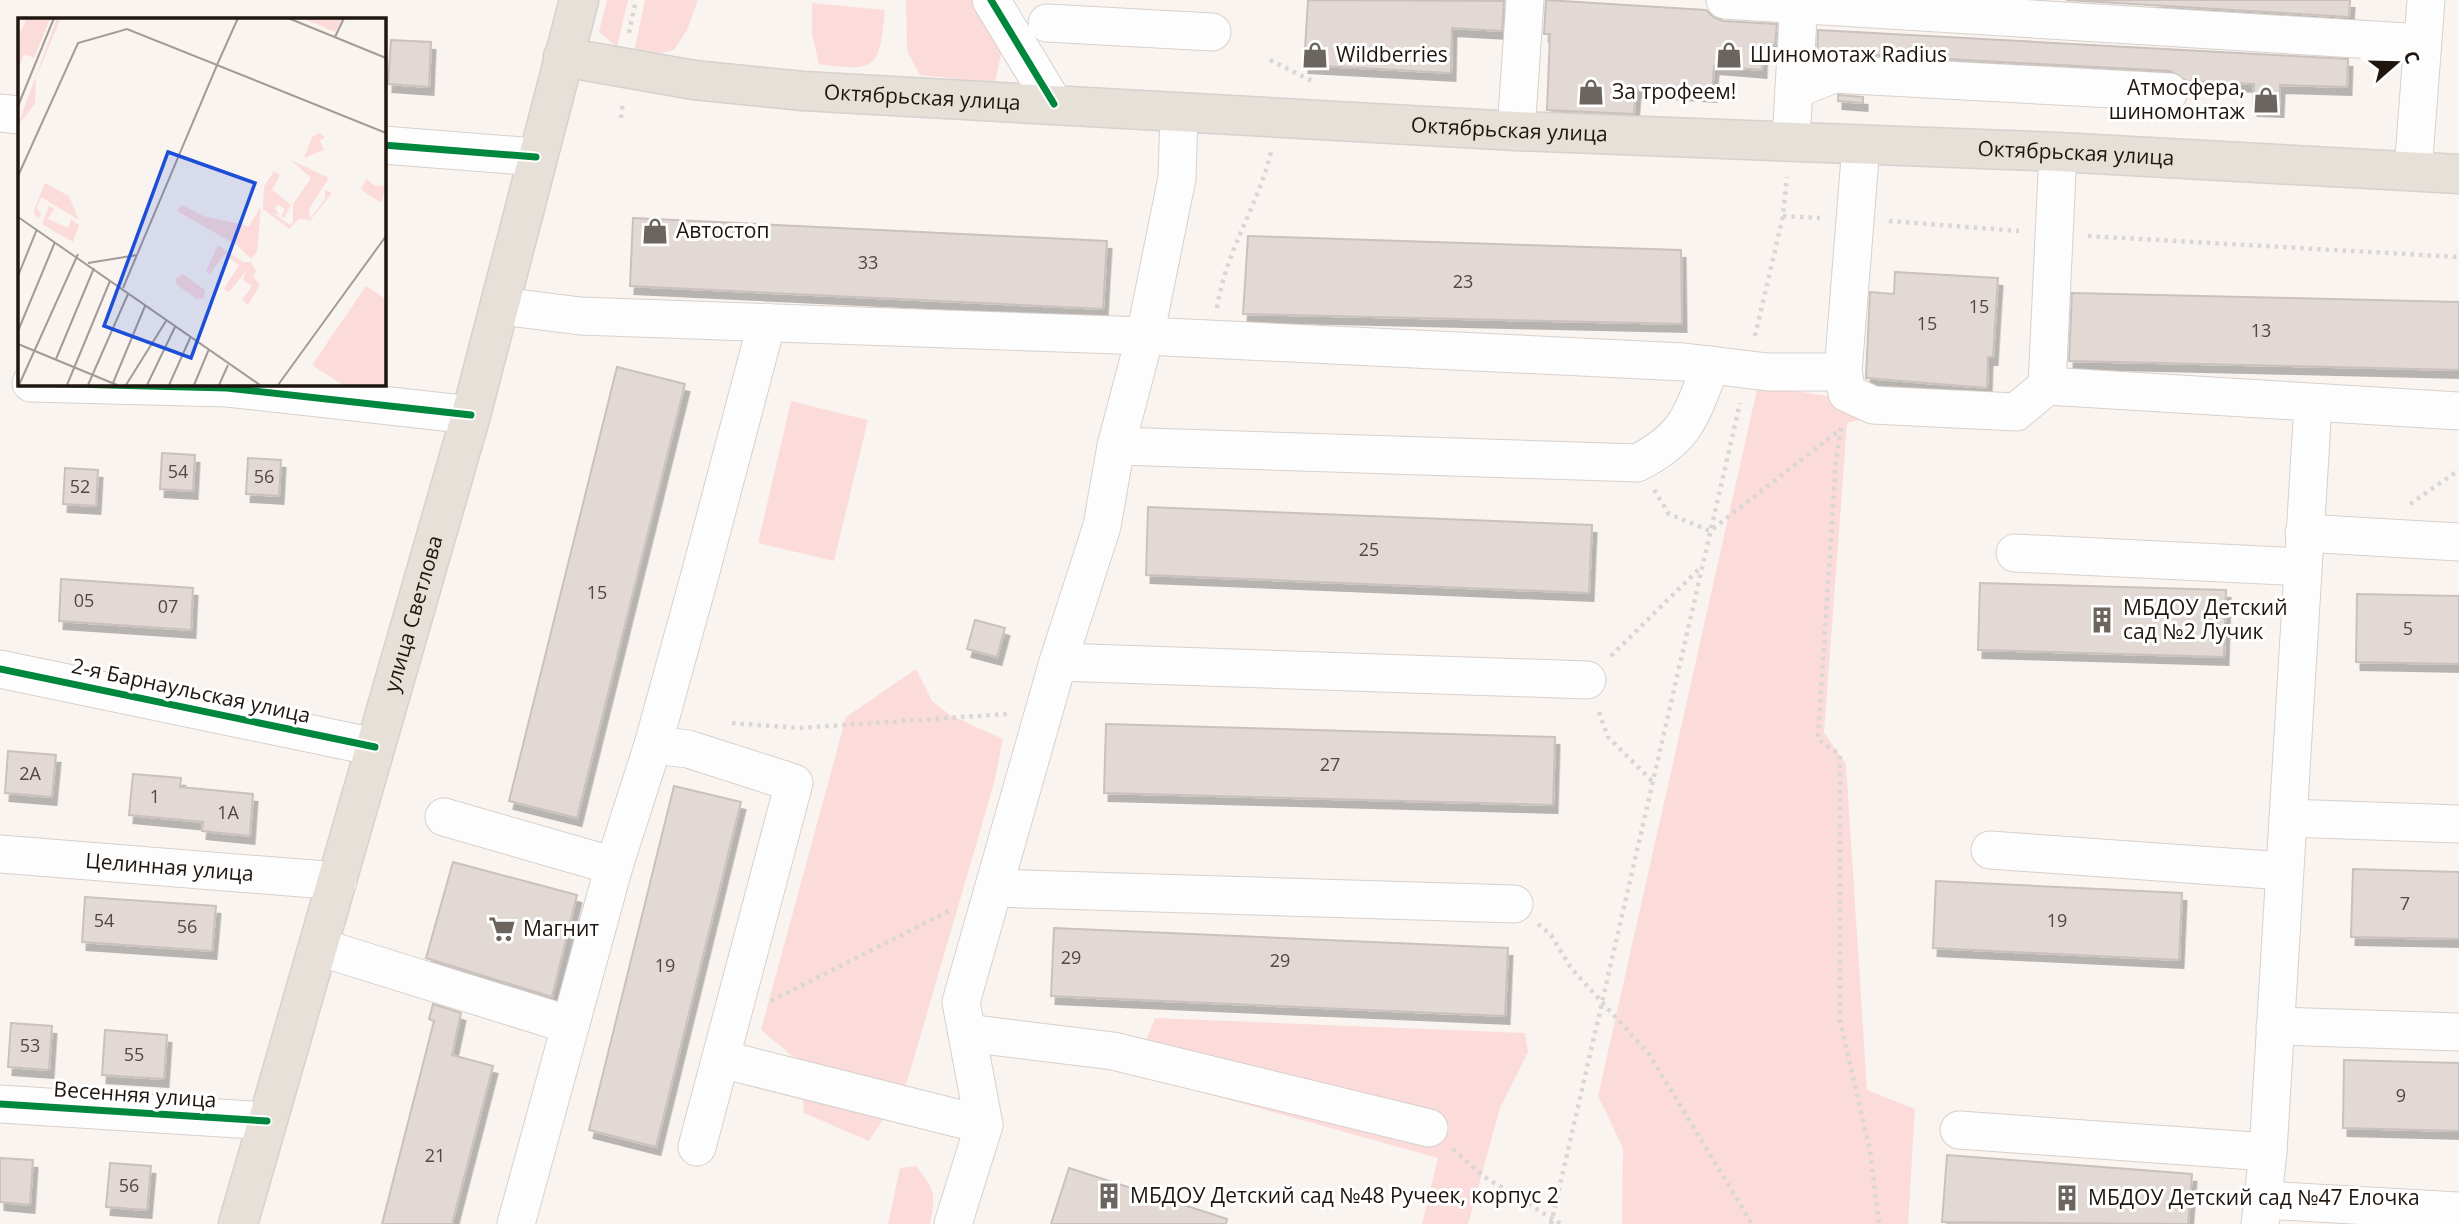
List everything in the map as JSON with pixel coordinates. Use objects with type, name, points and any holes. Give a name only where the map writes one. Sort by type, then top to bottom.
[{"type":"main road","name":"улица Светлова","points":[[238,1224],[471,415],[579,0]]},
{"type":"main road","name":"Октябрьская улица","points":[[563,57],[680,78],[790,90],[1516,131],[2058,152],[2459,174]]},
{"type":"street","points":[[991,0],[1054,104]]},
{"type":"street","points":[[1516,131],[1525,0]]},
{"type":"street","points":[[1725,0],[2422,43]]},
{"type":"street","points":[[2413,172],[2426,0]]},
{"type":"street","points":[[1791,141],[1799,3]]},
{"type":"street","points":[[1047,23],[1212,32]]},
{"type":"street","points":[[1794,90],[1834,74],[2169,92]]},
{"type":"street","points":[[0,113],[18,115]]},
{"type":"street","points":[[953,1224],[984,1125],[961,1002],[1058,662],[1102,526],[1116,446],[1145,336],[1177,178],[1179,113]]},
{"type":"street","points":[[385,145],[536,158]]},
{"type":"street","points":[[1845,382],[1861,145]]},
{"type":"street","points":[[2047,386],[2058,152]]},
{"type":"street","points":[[501,306],[580,316],[1145,336],[1711,365],[1845,382],[1873,405],[2016,412],[2047,386],[2459,411]]},
{"type":"street","points":[[516,1224],[614,866],[653,745],[767,322]]},
{"type":"street","points":[[1116,446],[1637,463],[1664,449],[1687,425],[1711,365]]},
{"type":"street","points":[[0,382],[18,383]]},
{"type":"street","points":[[109,385],[227,388],[471,415]]},
{"type":"street","points":[[2313,404],[2268,1152],[2261,1212],[2459,1211]]},
{"type":"street","points":[[2015,553],[2303,550],[2459,542]]},
{"type":"street","points":[[1058,662],[1587,680]]},
{"type":"street","name":"2-я Барнаульская улица","points":[[0,669],[375,747]]},
{"type":"street","points":[[653,745],[688,749],[794,783],[697,1147]]},
{"type":"street","points":[[444,817],[614,866]]},
{"type":"street","points":[[2288,818],[2459,824]]},
{"type":"street","points":[[1990,850],[2284,871]]},
{"type":"street","name":"Целинная улица","points":[[0,854],[338,881]]},
{"type":"street","points":[[994,888],[1514,904]]},
{"type":"street","points":[[318,947],[570,1025]]},
{"type":"street","points":[[2275,1026],[2459,1032]]},
{"type":"street","points":[[967,1033],[1114,1051],[1429,1128]]},
{"type":"street","points":[[720,1059],[984,1125]]},
{"type":"street","name":"Весенняя улица","points":[[0,1104],[267,1121]]},
{"type":"street","points":[[1959,1130],[2268,1152]]},
{"type":"path","points":[[1270,60],[1325,86]]},
{"type":"path","points":[[1213,340],[1221,281],[1244,220],[1264,184],[1279,118]]},
{"type":"path","points":[[1552,1221],[1783,216],[1791,141]]},
{"type":"path","points":[[1783,216],[2459,257]]},
{"type":"path","points":[[1845,382],[1836,460],[1818,739],[1840,755],[1840,1021],[1870,1150],[1879,1224]]},
{"type":"path","points":[[1710,531],[1841,429]]},
{"type":"path","points":[[1637,463],[1669,514],[1710,531]]},
{"type":"path","points":[[1653,782],[1608,737],[1587,680],[1703,566]]},
{"type":"path","points":[[732,723],[799,728],[1044,712]]},
{"type":"path","points":[[730,1022],[994,888]]},
{"type":"path","points":[[1514,904],[1551,935],[1571,968],[1649,1054],[1752,1224]]},
{"type":"path","points":[[1429,1128],[1483,1175],[1552,1221],[1561,1224]]},
{"type":"shaded area","points":[[607,0],[628,0],[617,47],[599,32]]},
{"type":"shaded area","points":[[645,0],[698,0],[687,30],[674,50],[648,56],[634,52]]},
{"type":"shaded area","points":[[906,0],[973,0],[1002,49],[995,83],[920,75],[907,51]]},
{"type":"shaded area","points":[[812,3],[885,10],[880,44],[872,62],[853,67],[819,64],[812,34]]},
{"type":"shaded area","points":[[1758,385],[1827,396],[1833,392],[1863,410],[1859,420],[1847,423],[1824,733],[1846,764],[1867,1090],[1915,1109],[1908,1224],[1622,1224],[1623,1148],[1598,1096]]},
{"type":"shaded area","points":[[791,401],[868,420],[834,561],[758,543]]},
{"type":"shaded area","points":[[916,669],[932,701],[950,715],[1003,739],[994,783],[907,1082],[869,1141],[804,1113],[801,1063],[761,1030],[846,717]]},
{"type":"shaded area","points":[[1155,1018],[1525,1033],[1528,1052],[1500,1108],[1468,1224],[1422,1224],[1438,1158],[1133,1073]]},
{"type":"shaded area","points":[[916,1166],[932,1193],[930,1224],[888,1224],[900,1168]]},
{"type":"building","points":[[1308,0],[1504,1],[1502,31],[1452,28],[1451,73],[1304,65]]},
{"type":"building","points":[[1546,0],[1706,10],[1723,21],[1777,24],[1775,45],[1763,44],[1762,70],[1714,66],[1712,94],[1636,89],[1634,114],[1547,110],[1550,34],[1544,34]]},
{"type":"building","points":[[2066,0],[2350,0],[2349,17]]},
{"type":"building","points":[[1818,30],[2348,59],[2347,87],[2280,85],[2279,109],[2253,108],[2254,84],[2187,81],[2170,71],[1835,53],[1817,58]]},
{"type":"building","points":[[391,40],[431,42],[429,87],[388,84]]},
{"type":"building","points":[[1838,95],[1863,97],[1863,103],[1838,101]]},
{"type":"building","points":[[633,218],[1107,241],[1103,309],[630,286]]},
{"type":"building","points":[[1248,236],[1681,250],[1682,324],[1243,314]]},
{"type":"building","points":[[1895,272],[1998,278],[1993,357],[1988,357],[1987,388],[1866,378],[1870,292],[1894,294]]},
{"type":"building","points":[[2072,293],[2459,302],[2459,370],[2069,361]]},
{"type":"building","points":[[617,367],[685,384],[577,818],[509,801]]},
{"type":"building","points":[[162,453],[195,455],[193,491],[160,489]]},
{"type":"building","points":[[248,458],[281,460],[279,496],[246,494]]},
{"type":"building","points":[[65,468],[98,470],[96,506],[63,504]]},
{"type":"building","points":[[1148,507],[1592,525],[1589,593],[1146,575]]},
{"type":"building","points":[[61,579],[193,588],[191,630],[59,621]]},
{"type":"building","name":"МБДОУ Детский сад №2 Лучик","points":[[1980,583],[2226,590],[2224,657],[1978,650]]},
{"type":"building","points":[[2357,594],[2459,596],[2459,664],[2356,662]]},
{"type":"building","points":[[975,620],[1005,628],[997,657],[967,649]]},
{"type":"building","points":[[1106,724],[1555,737],[1553,805],[1104,793]]},
{"type":"building","points":[[8,751],[56,755],[52,797],[5,793]]},
{"type":"building","points":[[133,774],[181,778],[180,787],[253,794],[250,836],[202,831],[203,822],[129,815]]},
{"type":"building","points":[[674,786],[741,802],[656,1147],[589,1130]]},
{"type":"building","name":"Магнит","points":[[453,862],[577,895],[552,997],[426,958]]},
{"type":"building","points":[[2353,869],[2459,872],[2459,939],[2351,937]]},
{"type":"building","points":[[1936,881],[2182,893],[2179,960],[1933,948]]},
{"type":"building","points":[[85,897],[216,906],[212,951],[82,942]]},
{"type":"building","points":[[1054,928],[1508,948],[1505,1016],[1051,996]]},
{"type":"building","points":[[433,1004],[461,1013],[452,1055],[493,1066],[452,1224],[382,1224],[434,1021],[429,1019]]},
{"type":"building","points":[[11,1023],[52,1026],[49,1070],[8,1067]]},
{"type":"building","points":[[105,1030],[167,1035],[164,1079],[102,1075]]},
{"type":"building","points":[[2344,1060],[2459,1063],[2459,1131],[2343,1128]]},
{"type":"building","name":"МБДОУ Детский сад №47 Елочка","points":[[1947,1155],[2192,1174],[2188,1224],[1942,1222]]},
{"type":"building","points":[[0,1158],[33,1160],[30,1205],[0,1202]]},
{"type":"building","points":[[110,1163],[151,1166],[147,1210],[106,1207]]},
{"type":"building","name":"МБДОУ Детский сад №48 Ручеек, корпус 2","points":[[1069,1168],[1227,1219],[1226,1224],[1051,1224]]},
{"type":"cycle path","points":[[991,0],[1054,104]]},
{"type":"cycle path","points":[[385,145],[536,157]]},
{"type":"cycle path","points":[[109,385],[227,388],[471,415]]},
{"type":"cycle path","points":[[0,669],[375,747]]},
{"type":"cycle path","points":[[0,1104],[267,1121]]},
{"type":"place","name":"Wildberries","points":[[1315,55]]},
{"type":"place","name":"Шиномотаж Radius","points":[[1729,55]]},
{"type":"place","name":"За трофеем!","points":[[1591,92]]},
{"type":"place","name":"Атмосфера, шиномонтаж","points":[[2266,100]]},
{"type":"place","name":"Автостоп","points":[[655,231]]},
{"type":"place","name":"МБДОУ Детский сад №2 Лучик","points":[[2102,620]]},
{"type":"place","name":"Магнит","points":[[502,929]]},
{"type":"place","name":"МБДОУ Детский сад №48 Ручеек, корпус 2","points":[[1109,1196]]},
{"type":"place","name":"МБДОУ Детский сад №47 Елочка","points":[[2067,1198]]}]
